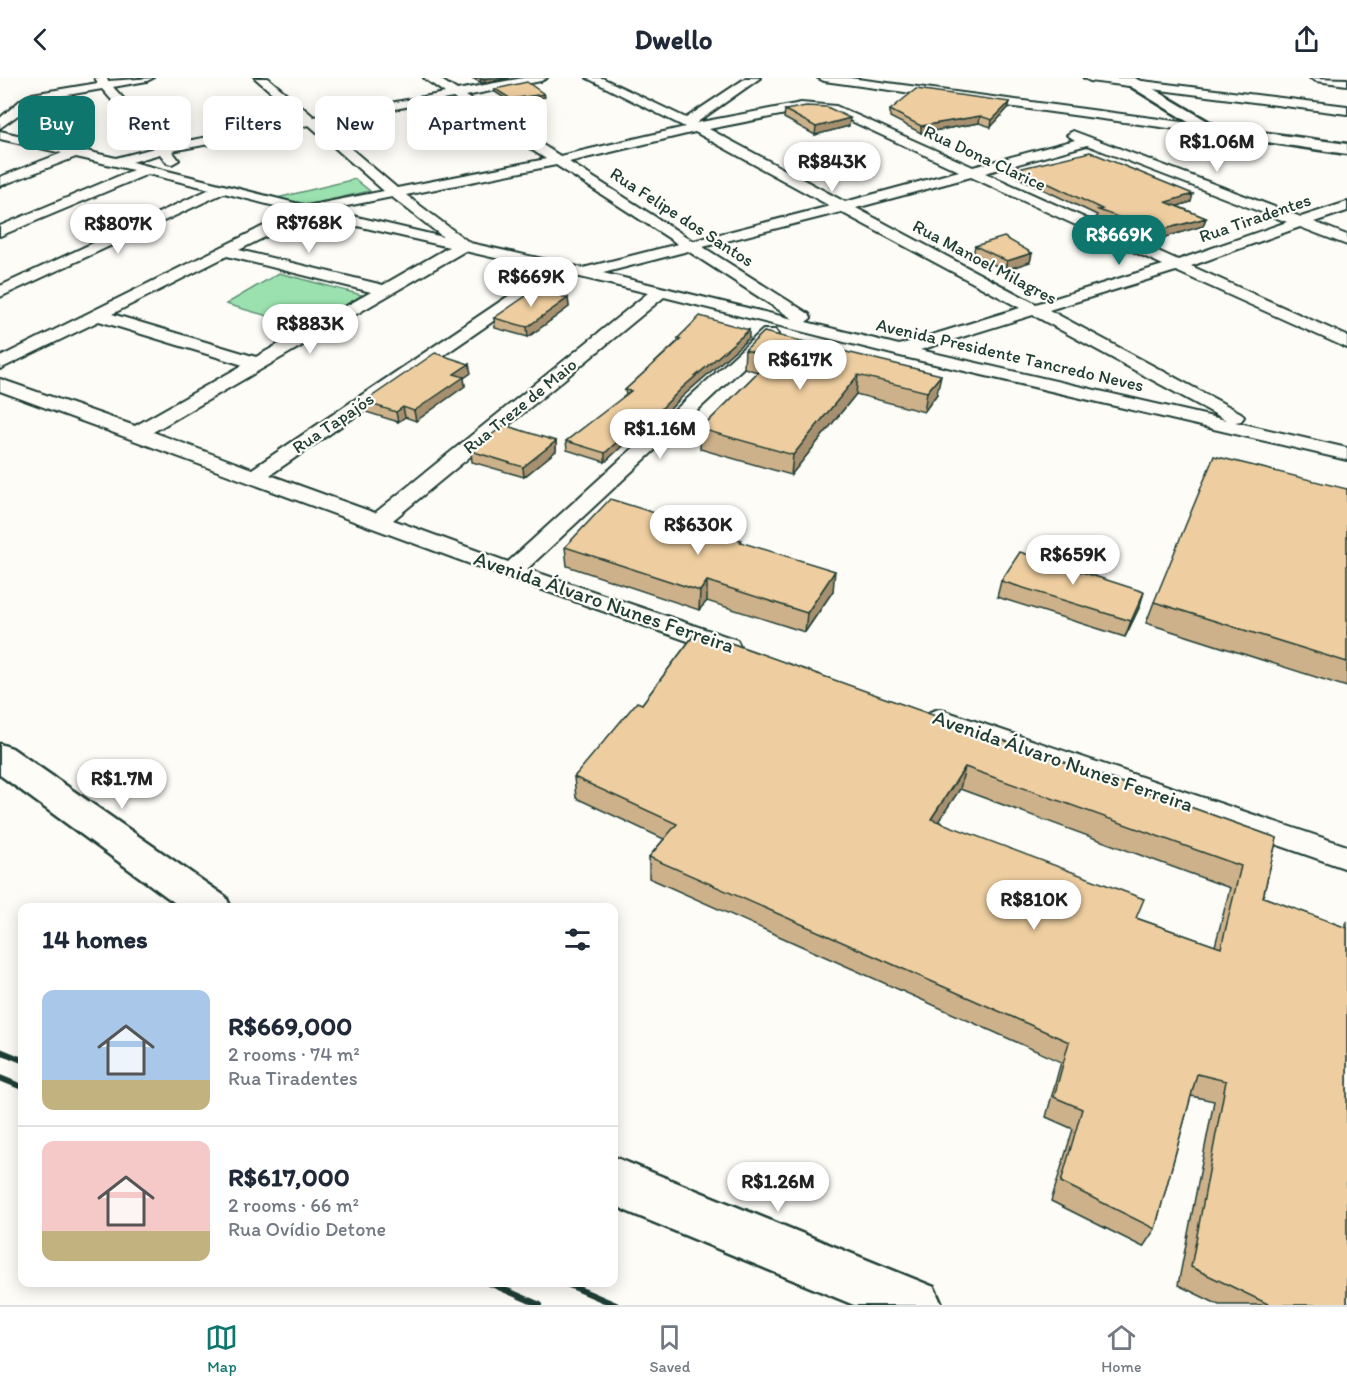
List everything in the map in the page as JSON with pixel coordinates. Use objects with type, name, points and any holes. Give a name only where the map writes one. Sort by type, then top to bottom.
[{"type":"street","points":[[1,133],[26,102],[36,97],[103,81],[147,78]]},
{"type":"street","points":[[137,433],[464,245],[396,194],[261,78]]},
{"type":"street","name":"Rua Felipe dos Santos","points":[[430,78],[822,330]]},
{"type":"street","points":[[191,144],[541,78]]},
{"type":"street","name":"Rua Manoel Milagres","points":[[592,78],[692,126],[1263,433]]},
{"type":"street","points":[[692,126],[754,78]]},
{"type":"street","points":[[824,78],[1343,149]]},
{"type":"street","points":[[1090,78],[1129,81],[1347,110]]},
{"type":"street","points":[[1316,78],[1347,82]]},
{"type":"street","points":[[103,81],[116,96]]},
{"type":"street","points":[[1129,81],[1212,130]]},
{"type":"street","name":"Rua Dona Clarice","points":[[307,210],[559,160],[692,126],[801,107],[836,110],[1347,343]]},
{"type":"street","points":[[1074,112],[1067,131],[1087,141],[1347,240]]},
{"type":"street","name":"Avenida Presidente Tancredo Neves","points":[[1,133],[188,178],[307,210],[661,291],[900,351],[1347,454]]},
{"type":"street","points":[[584,273],[1087,141]]},
{"type":"street","points":[[117,162],[160,150]]},
{"type":"street","points":[[165,150],[188,178]]},
{"type":"street","points":[[0,182],[77,152]]},
{"type":"street","points":[[0,231],[147,169]]},
{"type":"street","points":[[0,292],[223,188]]},
{"type":"street","name":"Rua Tiradentes","points":[[900,351],[1176,266],[1347,207]]},
{"type":"street","points":[[0,364],[307,210]]},
{"type":"street","points":[[225,251],[385,290]]},
{"type":"street","name":"Rua Tapajós","points":[[255,477],[560,268]]},
{"type":"street","name":"Rua Treze de Maio","points":[[379,522],[661,291]]},
{"type":"street","points":[[97,315],[259,364]]},
{"type":"street","points":[[511,571],[783,321]]},
{"type":"street","name":"Avenida Álvaro Nunes Ferreira","points":[[0,385],[511,571],[748,652]]},
{"type":"street","name":"Avenida Álvaro Nunes Ferreira","points":[[918,711],[1347,858]]},
{"type":"street","points":[[0,757],[205,903]]},
{"type":"street","points":[[618,1182],[916,1305]]},
{"type":"green space","points":[[355,179],[370,191],[307,205],[277,198]]},
{"type":"green space","points":[[279,273],[362,295],[309,328],[226,304]]},
{"type":"building","points":[[527,82],[544,94],[506,96],[495,89]]},
{"type":"building","points":[[916,89],[1010,102],[992,120],[980,116],[921,126],[890,110]]},
{"type":"building","points":[[806,106],[827,107],[850,118],[816,127],[785,110]]},
{"type":"building","points":[[1090,152],[1193,194],[1166,202],[1206,218],[1157,231],[1098,210],[1102,209],[1018,169]]},
{"type":"building","points":[[1004,237],[1032,253],[1007,261],[975,246]]},
{"type":"building","points":[[536,289],[568,298],[527,327],[494,318]]},
{"type":"building","points":[[700,316],[749,330],[683,387],[644,426],[636,424],[605,453],[566,441],[631,391],[625,390],[681,339],[678,338]]},
{"type":"building","points":[[764,332],[941,375],[927,392],[858,375],[793,455],[701,429],[773,357],[745,350]]},
{"type":"building","points":[[435,353],[469,364],[454,374],[464,377],[414,411],[403,407],[396,412],[364,402]]},
{"type":"building","points":[[504,425],[556,441],[523,467],[471,451]]},
{"type":"building","points":[[1214,456],[1347,489],[1347,662],[1154,602]]},
{"type":"building","points":[[610,499],[835,571],[807,613],[707,581],[700,591],[565,547]]},
{"type":"building","points":[[1020,552],[1144,592],[1131,621],[1001,581]]},
{"type":"building","points":[[697,631],[1277,838],[1263,897],[1347,928],[1347,1305],[1270,1305],[1191,1267],[1226,1081],[1197,1074],[1155,1229],[1061,1182],[1082,1109],[1054,1097],[1069,1042],[649,857],[677,824],[574,777],[637,702],[642,704]],"holes":[[[965,767],[1241,866],[1221,948],[1136,918],[1144,899],[931,819]]]},
{"type":"railway","points":[[0,1051],[18,1058]]},
{"type":"railway","points":[[0,1078],[18,1085]]},
{"type":"railway","points":[[499,1287],[540,1305]]},
{"type":"railway","points":[[574,1287],[616,1305]]}]
